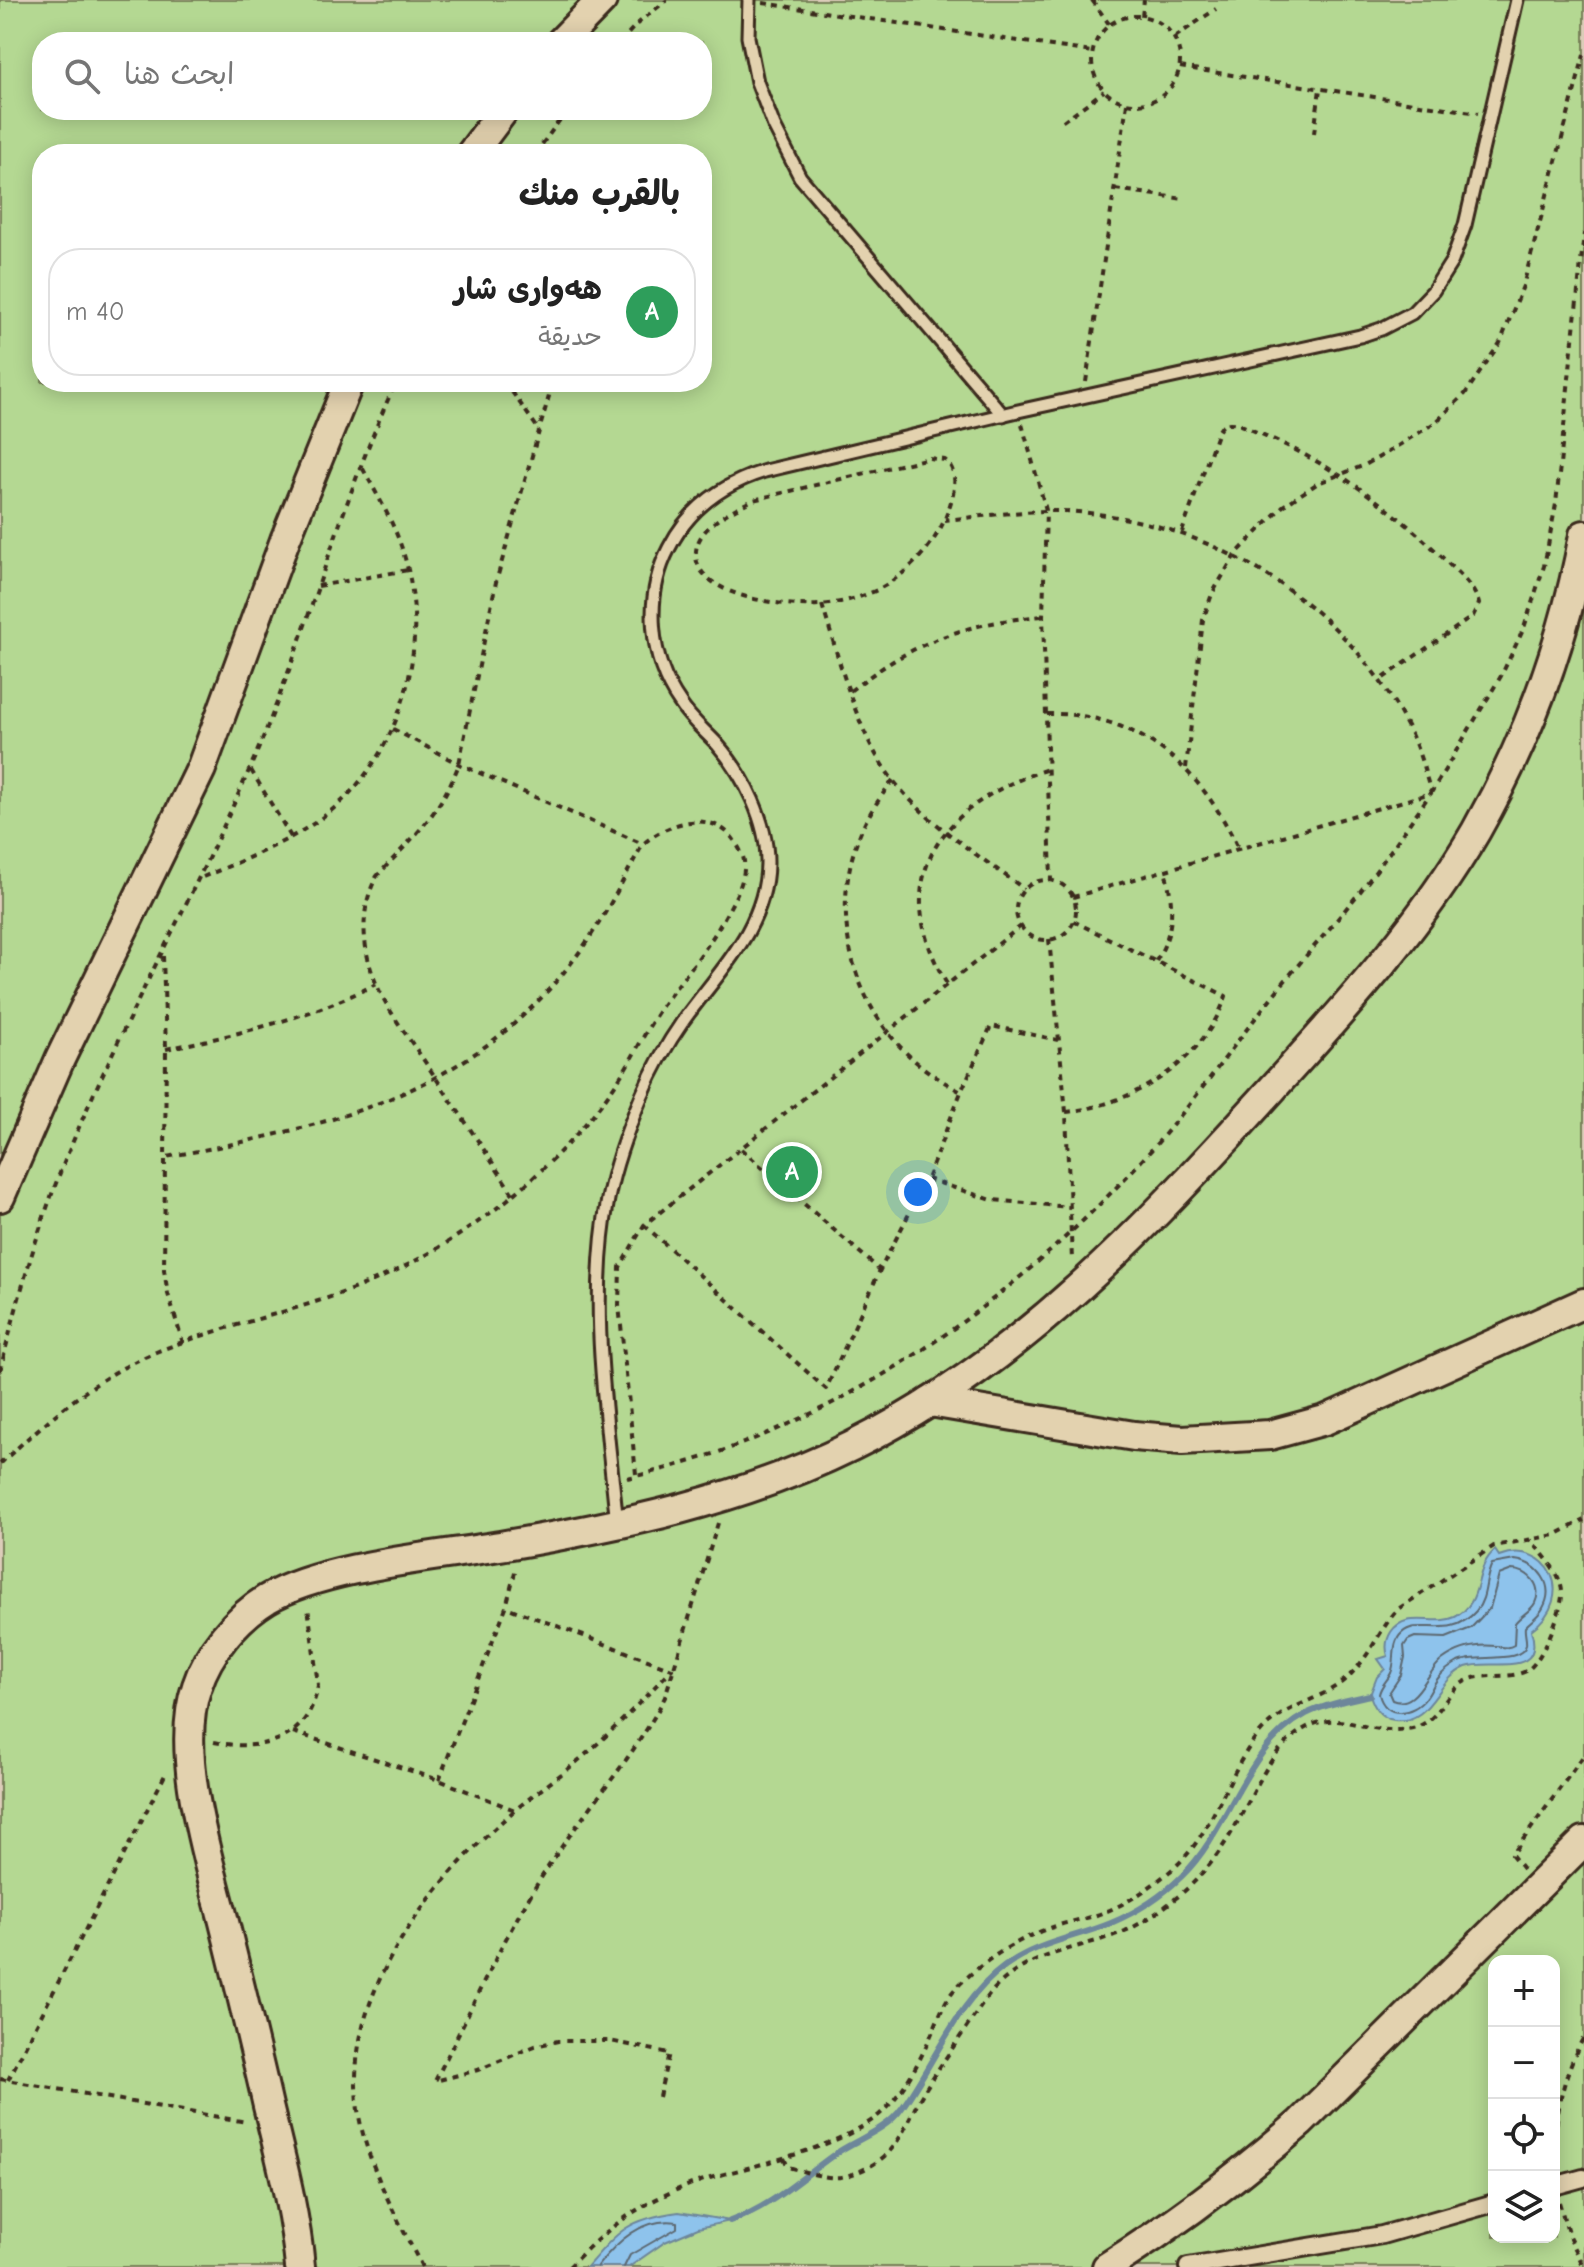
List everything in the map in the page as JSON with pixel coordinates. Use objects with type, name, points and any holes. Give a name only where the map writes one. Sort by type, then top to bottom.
[{"type":"street","points":[[571,32],[602,0]]},
{"type":"street","points":[[478,144],[496,120]]},
{"type":"street","points":[[0,1197],[60,1059],[141,898],[201,769],[290,526],[345,392]]},
{"type":"street","points":[[300,2267],[296,2226],[189,1763],[191,1708],[197,1683],[216,1648],[241,1620],[267,1599],[304,1584],[386,1565],[617,1525],[726,1495],[816,1463],[895,1424],[930,1402],[1074,1294],[1199,1170],[1355,997],[1416,923],[1477,828],[1520,745],[1551,663],[1584,535]]},
{"type":"street","points":[[930,1402],[1150,1437],[1182,1440],[1270,1435],[1325,1420],[1584,1303]]},
{"type":"street","points":[[1107,2267],[1152,2239],[1300,2123],[1584,1841]]},
{"type":"street","points":[[1560,2184],[1583,2178]]},
{"type":"street","points":[[1188,2267],[1382,2235],[1488,2205]]},
{"type":"lane","points":[[617,1525],[600,1322],[603,1234],[616,1164],[642,1096],[667,1046],[755,922],[765,893],[767,875],[760,824],[742,778],[716,743],[682,706],[663,670],[653,631],[655,587],[674,538],[701,505],[742,478],[1083,396],[1360,336],[1412,313],[1444,277],[1460,241],[1517,0]]},
{"type":"lane","points":[[749,1],[748,37],[757,82],[778,135],[800,177],[1003,415]]},
{"type":"path","points":[[629,32],[667,0]]},
{"type":"path","points":[[1092,0],[1110,25]]},
{"type":"path","points":[[1142,16],[1144,0]]},
{"type":"path","points":[[749,1],[1092,52]]},
{"type":"path","points":[[1174,38],[1216,9]]},
{"type":"path","points":[[1128,16],[1142,16],[1161,23],[1174,38],[1179,50],[1180,67],[1174,83],[1160,97],[1141,104],[1118,101],[1104,91],[1093,74],[1092,52],[1098,37],[1110,25],[1128,16]]},
{"type":"path","points":[[1186,768],[1203,620],[1212,594],[1235,555],[1283,506],[1318,483],[1365,465],[1436,422],[1465,394],[1500,343],[1523,286],[1584,55]]},
{"type":"path","points":[[1180,67],[1489,115]]},
{"type":"path","points":[[1314,133],[1320,89]]},
{"type":"path","points":[[1063,121],[1104,91]]},
{"type":"path","points":[[1083,396],[1127,103]]},
{"type":"path","points":[[542,144],[560,120]]},
{"type":"path","points":[[1115,189],[1184,199]]},
{"type":"path","points":[[613,1481],[668,1469],[804,1418],[880,1378],[1019,1279],[1071,1234],[1145,1157],[1351,903],[1431,793],[1501,676],[1524,628],[1544,566],[1556,504],[1584,233]]},
{"type":"path","points":[[0,1371],[37,1241],[70,1148],[110,1057],[200,878],[275,711],[361,466],[392,392]]},
{"type":"path","points":[[512,392],[539,430]]},
{"type":"path","points":[[513,1194],[376,984],[365,937],[365,911],[377,876],[430,820],[452,783],[459,764],[496,582],[550,392]]},
{"type":"path","points":[[1018,411],[1046,510],[1043,616],[1051,880]]},
{"type":"path","points":[[1182,532],[1217,434],[1228,423],[1274,439],[1371,495],[1428,544],[1471,588],[1479,604],[1473,616],[1379,681]]},
{"type":"path","points":[[935,457],[948,462],[954,471],[954,490],[945,520],[920,556],[892,581],[859,597],[822,605],[774,603],[742,596],[718,585],[709,579],[698,563],[696,556],[702,537],[722,517],[753,500],[935,457]]},
{"type":"path","points":[[200,878],[291,837],[340,803],[358,783],[393,729],[403,705],[413,646],[413,607],[408,570],[397,535],[361,466]]},
{"type":"path","points":[[945,520],[1046,510],[1109,515],[1182,532],[1235,555],[1279,584],[1332,626],[1355,649],[1406,723],[1431,793]]},
{"type":"path","points":[[318,586],[408,570]]},
{"type":"path","points":[[822,605],[869,739],[893,780],[947,831],[1024,889]]},
{"type":"path","points":[[850,691],[877,671],[929,642],[998,620],[1043,616]]},
{"type":"path","points":[[1047,714],[1086,716],[1128,729],[1170,754],[1186,768],[1214,803],[1238,848]]},
{"type":"path","points":[[393,729],[459,764],[643,844]]},
{"type":"path","points":[[250,769],[291,837]]},
{"type":"path","points":[[947,984],[932,956],[921,915],[925,871],[934,850],[971,806],[1014,780],[1048,769]]},
{"type":"path","points":[[893,780],[864,825],[848,874],[845,901],[852,965],[862,989],[888,1032],[915,1061],[961,1092]]},
{"type":"path","points":[[1073,897],[1431,793]]},
{"type":"path","points":[[0,1464],[54,1415],[96,1384],[154,1353],[299,1309],[388,1274],[465,1230],[513,1194],[581,1128],[622,1076],[657,1014],[716,933],[741,883],[744,861],[741,852],[729,834],[714,824],[697,822],[670,826],[655,834],[643,844],[592,933],[545,993],[480,1050],[436,1079],[392,1099],[301,1129],[166,1157]]},
{"type":"path","points":[[1156,961],[1165,947],[1172,924],[1172,899],[1165,870]]},
{"type":"path","points":[[1041,880],[1051,880],[1060,883],[1073,897],[1076,907],[1073,921],[1065,933],[1049,939],[1036,938],[1021,926],[1016,907],[1024,889],[1041,880]]},
{"type":"path","points":[[1066,1112],[1100,1106],[1151,1083],[1200,1044],[1219,1016],[1226,996],[1073,921]]},
{"type":"path","points":[[636,1474],[619,1305],[620,1267],[644,1225],[1021,926]]},
{"type":"path","points":[[1049,939],[1066,1112],[1071,1234]]},
{"type":"path","points":[[163,952],[166,1049],[164,1270],[183,1343]]},
{"type":"path","points":[[166,1049],[288,1021],[376,984]]},
{"type":"path","points":[[644,1225],[826,1389],[880,1270],[927,1179],[991,1026],[1058,1040]]},
{"type":"path","points":[[741,1149],[880,1270]]},
{"type":"path","points":[[927,1179],[992,1200],[1070,1207]]},
{"type":"path","points":[[659,2097],[669,2053],[610,2041],[558,2041],[535,2046],[478,2070],[435,2081],[533,1890],[566,1840],[640,1742],[665,1697],[726,1495]]},
{"type":"path","points":[[569,2267],[609,2227],[631,2211],[676,2189],[784,2158],[847,2133],[879,2114],[891,2102],[919,2060],[948,1998],[957,1986],[1011,1946],[1032,1935],[1119,1906],[1173,1870],[1205,1830],[1259,1734],[1295,1705],[1348,1678],[1398,1609],[1485,1551],[1508,1542],[1555,1535],[1584,1520]]},
{"type":"path","points":[[784,2158],[788,2167],[821,2176],[839,2177],[857,2172],[890,2151],[968,2026],[998,1986],[1045,1956],[1126,1931],[1158,1912],[1194,1884],[1232,1833],[1269,1764],[1292,1738],[1317,1722],[1394,1730],[1418,1726],[1441,1710],[1455,1690],[1469,1680],[1513,1675],[1530,1669],[1543,1651],[1556,1620],[1562,1591],[1548,1562],[1529,1539]]},
{"type":"path","points":[[439,1780],[506,1607],[523,1542]]},
{"type":"path","points":[[188,1736],[238,1747],[266,1744],[293,1732],[311,1710],[318,1685],[304,1584]]},
{"type":"path","points":[[506,1607],[672,1669]]},
{"type":"path","points":[[422,2267],[378,2176],[363,2136],[357,2093],[360,2044],[376,1991],[415,1916],[444,1879],[515,1810],[622,1722],[672,1669]]},
{"type":"path","points":[[293,1732],[439,1780],[515,1810]]},
{"type":"path","points":[[1536,1887],[1512,1855],[1584,1755]]},
{"type":"path","points":[[8,2080],[166,1772]]},
{"type":"path","points":[[1560,2099],[1584,2037]]},
{"type":"path","points":[[0,2079],[273,2126]]},
{"type":"path","points":[[1560,2203],[1569,2236],[1584,2267]]},
{"type":"green space","points":[[0,0],[1584,0],[1584,2267],[0,2267]]},
{"type":"water","points":[[1495,1550],[1499,1556],[1516,1553],[1531,1555],[1543,1563],[1551,1574],[1553,1602],[1545,1617],[1531,1630],[1531,1656],[1513,1664],[1466,1667],[1447,1681],[1417,1716],[1407,1720],[1385,1717],[1370,1695],[1377,1677],[1385,1669],[1378,1659],[1388,1656],[1386,1644],[1391,1632],[1405,1621],[1447,1620],[1464,1611],[1475,1594],[1483,1566]]},
{"type":"water","points":[[679,2212],[730,2221],[698,2228],[665,2242],[629,2267],[587,2267],[626,2228],[648,2218]]},
{"type":"waterway","points":[[730,2221],[771,2201],[832,2156],[895,2116],[960,2014],[988,1980],[1005,1966],[1044,1946],[1121,1919],[1149,1903],[1182,1876],[1199,1857],[1252,1767],[1285,1728],[1306,1714],[1370,1695]]},
{"type":"place","name":"هەواری شار","points":[[792,1172]]}]
